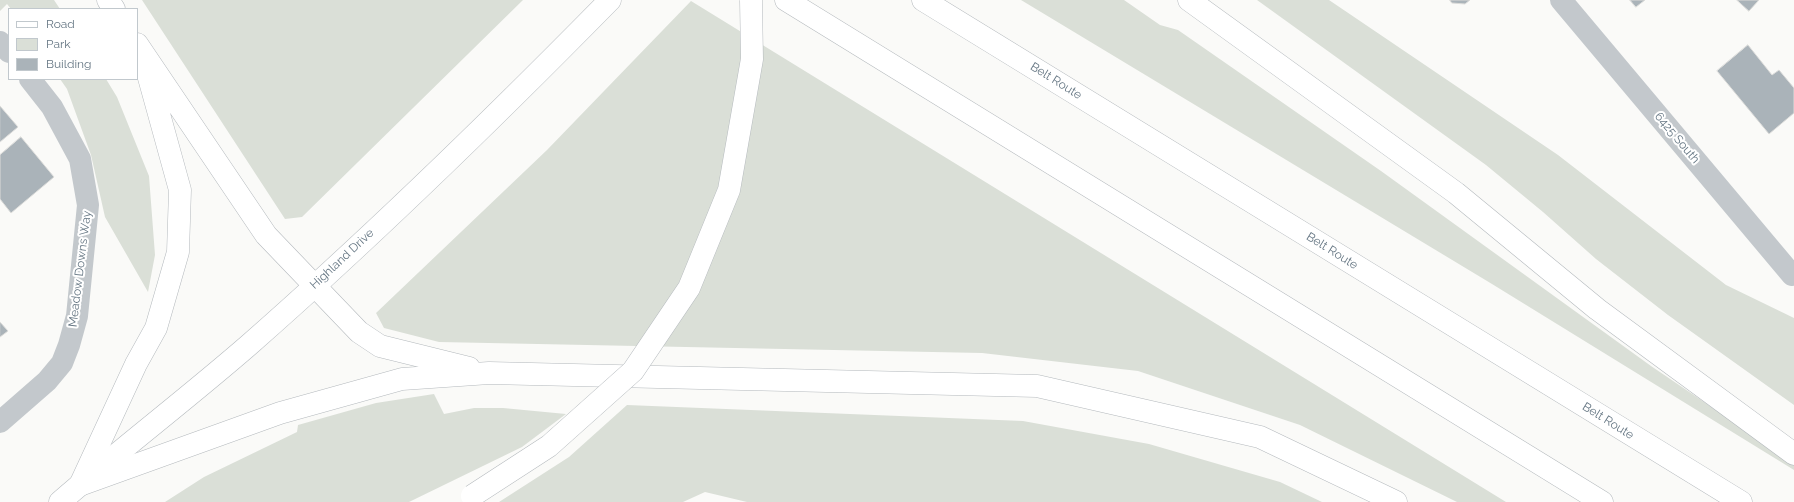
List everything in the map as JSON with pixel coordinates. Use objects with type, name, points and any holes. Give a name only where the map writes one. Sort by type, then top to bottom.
[{"type":"main road","name":"Highland Drive","points":[[60,502],[201,386],[314,286],[437,170],[610,0]]},
{"type":"main road","points":[[466,499],[549,446],[634,371],[689,288],[729,190],[752,59],[751,0]]},
{"type":"main road","points":[[786,0],[1602,502]]},
{"type":"main road","name":"Belt Route","points":[[923,0],[1741,502]]},
{"type":"main road","points":[[1189,0],[1456,193],[1597,309],[1794,454]]},
{"type":"main road","points":[[139,46],[266,235],[359,332],[380,346],[489,373]]},
{"type":"main road","points":[[80,485],[136,364],[156,328],[178,252],[180,190],[139,46]]},
{"type":"main road","points":[[80,485],[280,413],[402,378],[489,373],[1037,386],[1260,437],[1396,502]]},
{"type":"street","name":"6425 South","points":[[1562,0],[1792,275]]},
{"type":"street","points":[[0,42],[8,51]]},
{"type":"street","name":"Meadow Downs Way","points":[[0,422],[48,381],[62,363],[77,316],[88,205],[80,159],[52,107],[31,80]]},
{"type":"green space","points":[[0,0],[54,0],[59,8],[10,8],[7,4],[0,11]]},
{"type":"green space","points":[[142,0],[523,0],[302,217],[285,219]]},
{"type":"green space","points":[[1021,0],[1124,0],[1160,25],[1178,30],[1381,171],[1651,366],[1794,463],[1794,470],[1492,284]]},
{"type":"green space","points":[[1257,0],[1329,0],[1558,155],[1726,285],[1794,318],[1794,405],[1668,315],[1596,259],[1543,212],[1486,165]]},
{"type":"green space","points":[[691,1],[1506,502],[1457,502],[1300,425],[1138,371],[982,353],[439,342],[384,328],[376,313],[547,150]]},
{"type":"green space","points":[[61,80],[107,80],[117,97],[149,176],[155,255],[148,292],[105,217],[91,155],[67,89]]},
{"type":"green space","points":[[434,394],[444,414],[474,408],[503,408],[566,414],[522,447],[409,502],[165,502],[204,477],[297,432],[298,425],[376,403]]},
{"type":"green space","points":[[627,405],[1023,421],[1149,444],[1280,482],[1322,502],[747,502],[705,492],[683,502],[499,502],[569,457]]},
{"type":"building","points":[[1450,0],[1470,0],[1465,4],[1452,3]]},
{"type":"building","points":[[1630,0],[1645,0],[1636,7]]},
{"type":"building","points":[[1737,0],[1759,0],[1749,11]]},
{"type":"building","points":[[1748,45],[1772,75],[1779,70],[1794,88],[1794,113],[1769,134],[1717,71]]},
{"type":"building","points":[[0,106],[18,127],[0,142]]},
{"type":"building","points":[[21,137],[54,177],[11,213],[0,199],[0,155]]},
{"type":"building","points":[[0,322],[8,331],[0,337]]}]
